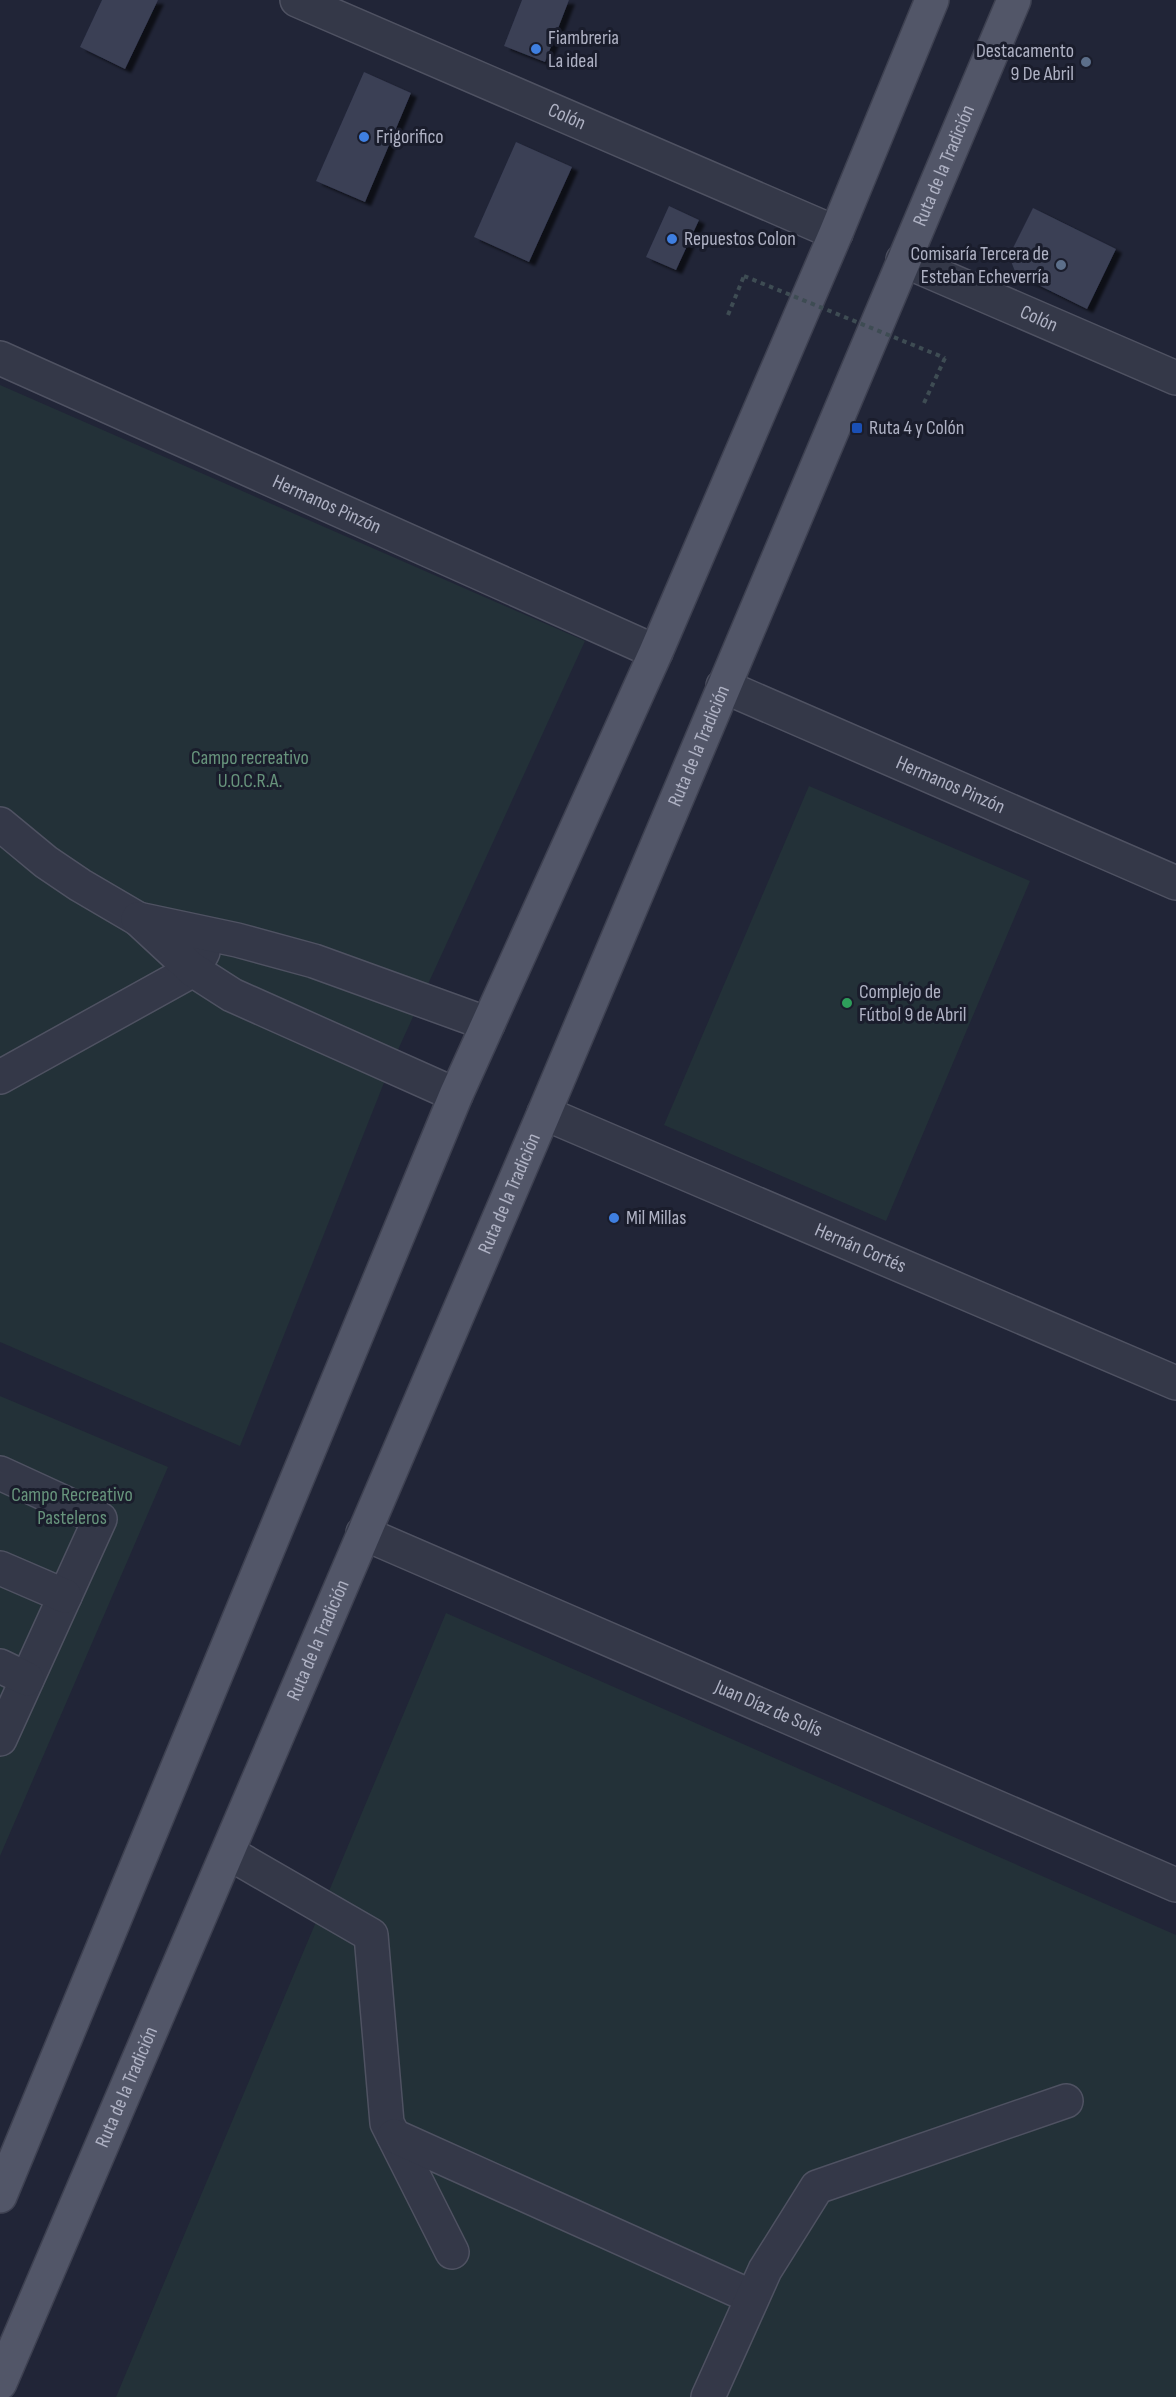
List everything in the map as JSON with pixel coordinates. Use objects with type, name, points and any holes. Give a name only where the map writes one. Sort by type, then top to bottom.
[{"type":"main road","points":[[0,2196],[456,1095],[656,652],[836,233],[932,0]]},
{"type":"main road","name":"Ruta de la Tradición","points":[[0,2383],[229,1853],[363,1533],[544,1113],[1014,0]]},
{"type":"street","name":"Colón","points":[[297,0],[836,233]]},
{"type":"street","name":"Colón","points":[[903,260],[1176,378]]},
{"type":"street","name":"Hermanos Pinzón","points":[[0,358],[656,652]]},
{"type":"street","name":"Hermanos Pinzón","points":[[723,687],[1176,882]]},
{"type":"street","points":[[0,824],[46,862],[138,919],[193,970],[232,995],[456,1095]]},
{"type":"street","points":[[138,919],[213,935],[314,961],[488,1024]]},
{"type":"street","points":[[0,1077],[193,970],[213,935]]},
{"type":"street","name":"Hernán Cortés","points":[[544,1113],[1176,1383]]},
{"type":"street","points":[[0,1473],[100,1519],[65,1596],[14,1672],[0,1739]]},
{"type":"street","name":"Juan Díaz de Solís","points":[[363,1533],[1173,1875]]},
{"type":"street","points":[[0,1568],[65,1596]]},
{"type":"street","points":[[229,1853],[371,1935],[387,2122],[452,2252]]},
{"type":"street","points":[[708,2397],[765,2270],[818,2187],[1066,2101]]},
{"type":"street","points":[[394,2136],[752,2297]]},
{"type":"path","points":[[728,315],[744,276],[945,358],[924,403]]},
{"type":"green space","name":"Campo recreativo U.O.C.R.A.","points":[[0,385],[585,641],[391,1065],[240,1446],[0,1342]]},
{"type":"green space","name":"Complejo de Fútbol 9 de Abril","points":[[809,786],[1030,881],[886,1221],[664,1125]]},
{"type":"green space","name":"Campo Recreativo Pasteleros","points":[[0,1396],[168,1467],[0,1856]]},
{"type":"green space","points":[[446,1613],[1176,1935],[1176,2397],[116,2397]]},
{"type":"building","points":[[102,0],[158,0],[125,69],[80,47]]},
{"type":"building","points":[[522,0],[569,0],[545,62],[504,46]]},
{"type":"building","name":"Frigorifico","points":[[364,72],[411,93],[365,202],[316,181]]},
{"type":"building","points":[[516,142],[572,167],[529,262],[474,237]]},
{"type":"building","name":"Repuestos Colon","points":[[669,206],[699,220],[676,270],[646,257]]},
{"type":"building","name":"Comisaría Tercera de Esteban Echeverría","points":[[1033,208],[1116,249],[1087,309],[1016,274],[1009,256]]},
{"type":"place","name":"Fiambreria La ideal","points":[[536,49]]},
{"type":"place","name":"Destacamento 9 De Abril","points":[[1086,62]]},
{"type":"place","name":"Frigorifico","points":[[364,137]]},
{"type":"place","name":"Repuestos Colon","points":[[672,239]]},
{"type":"place","name":"Comisaría Tercera de Esteban Echeverría","points":[[1061,265]]},
{"type":"place","name":"Ruta 4 y Colón","points":[[857,428]]},
{"type":"place","name":"Complejo de Fútbol 9 de Abril","points":[[847,1003]]},
{"type":"place","name":"Mil Millas","points":[[614,1218]]}]
